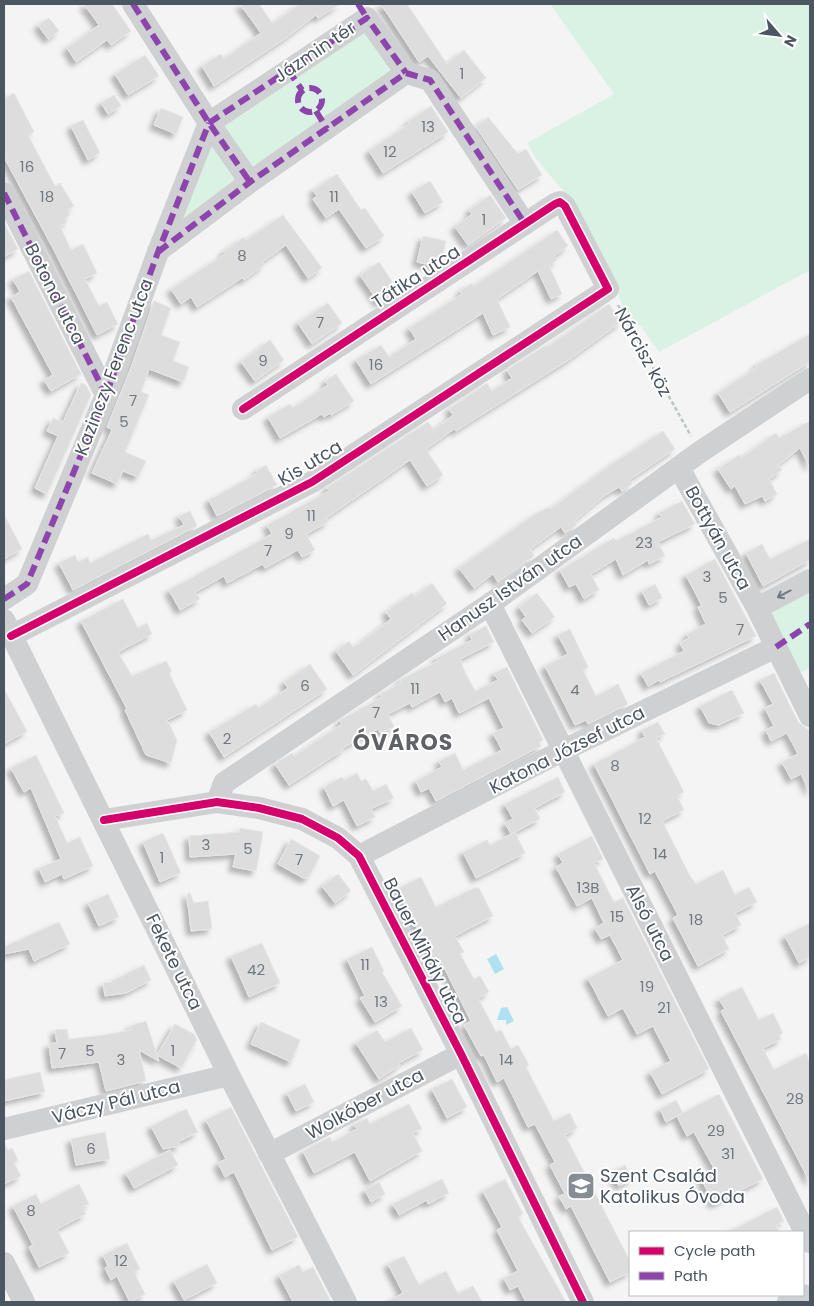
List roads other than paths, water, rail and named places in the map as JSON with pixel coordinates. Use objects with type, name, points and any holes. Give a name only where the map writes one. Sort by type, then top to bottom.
[{"type":"street","points":[[133,4],[209,123],[250,182]]},
{"type":"street","name":"Jázmin tér","points":[[209,123],[363,11],[406,73]]},
{"type":"street","points":[[158,252],[250,182],[406,73],[430,80],[525,224]]},
{"type":"street","name":"Kazinczy Ferenc utca","points":[[4,598],[27,584],[106,394],[158,252],[209,123]]},
{"type":"street","name":"Botond utca","points":[[4,193],[106,394]]},
{"type":"street","name":"Tátika utca","points":[[243,409],[555,204],[560,202],[565,206],[589,250]]},
{"type":"street","name":"Nárcisz köz","points":[[589,250],[608,289]]},
{"type":"street","name":"Kis utca","points":[[8,628],[312,482],[608,289]]},
{"type":"street","name":"Hanusz István utca","points":[[217,802],[224,783],[490,604],[700,452],[810,379]]},
{"type":"street","name":"Bottyán utca","points":[[679,468],[757,608],[776,647],[802,681]]},
{"type":"street","points":[[757,608],[810,580]]},
{"type":"street","name":"Alsó utca","points":[[490,604],[810,1242]]},
{"type":"street","name":"Fekete utca","points":[[8,628],[229,1075],[346,1302]]},
{"type":"street","name":"Katona József utca","points":[[359,856],[564,750],[776,647]]},
{"type":"street","points":[[802,681],[810,716]]},
{"type":"street","name":"Bauer Mihály utca","points":[[104,820],[217,802],[259,808],[302,819],[338,838],[359,856],[461,1054],[583,1302]]},
{"type":"street","name":"Wolkóber utca","points":[[269,1154],[461,1054]]},
{"type":"street","name":"Váczy Pál utca","points":[[4,1129],[229,1075]]},
{"type":"street","points":[[4,1262],[24,1302]]},
{"type":"street","points":[[788,1302],[801,1296]]},
{"type":"water","points":[[496,954],[504,969],[495,974],[487,959]]},
{"type":"water","points":[[507,1007],[514,1021],[506,1025],[506,1020],[497,1020],[501,1008]]},
{"type":"place","name":"Szent Család Katolikus Óvoda","points":[[581,1186]]},
{"type":"district","name":"ÓVÁROS","points":[[403,742]]}]
